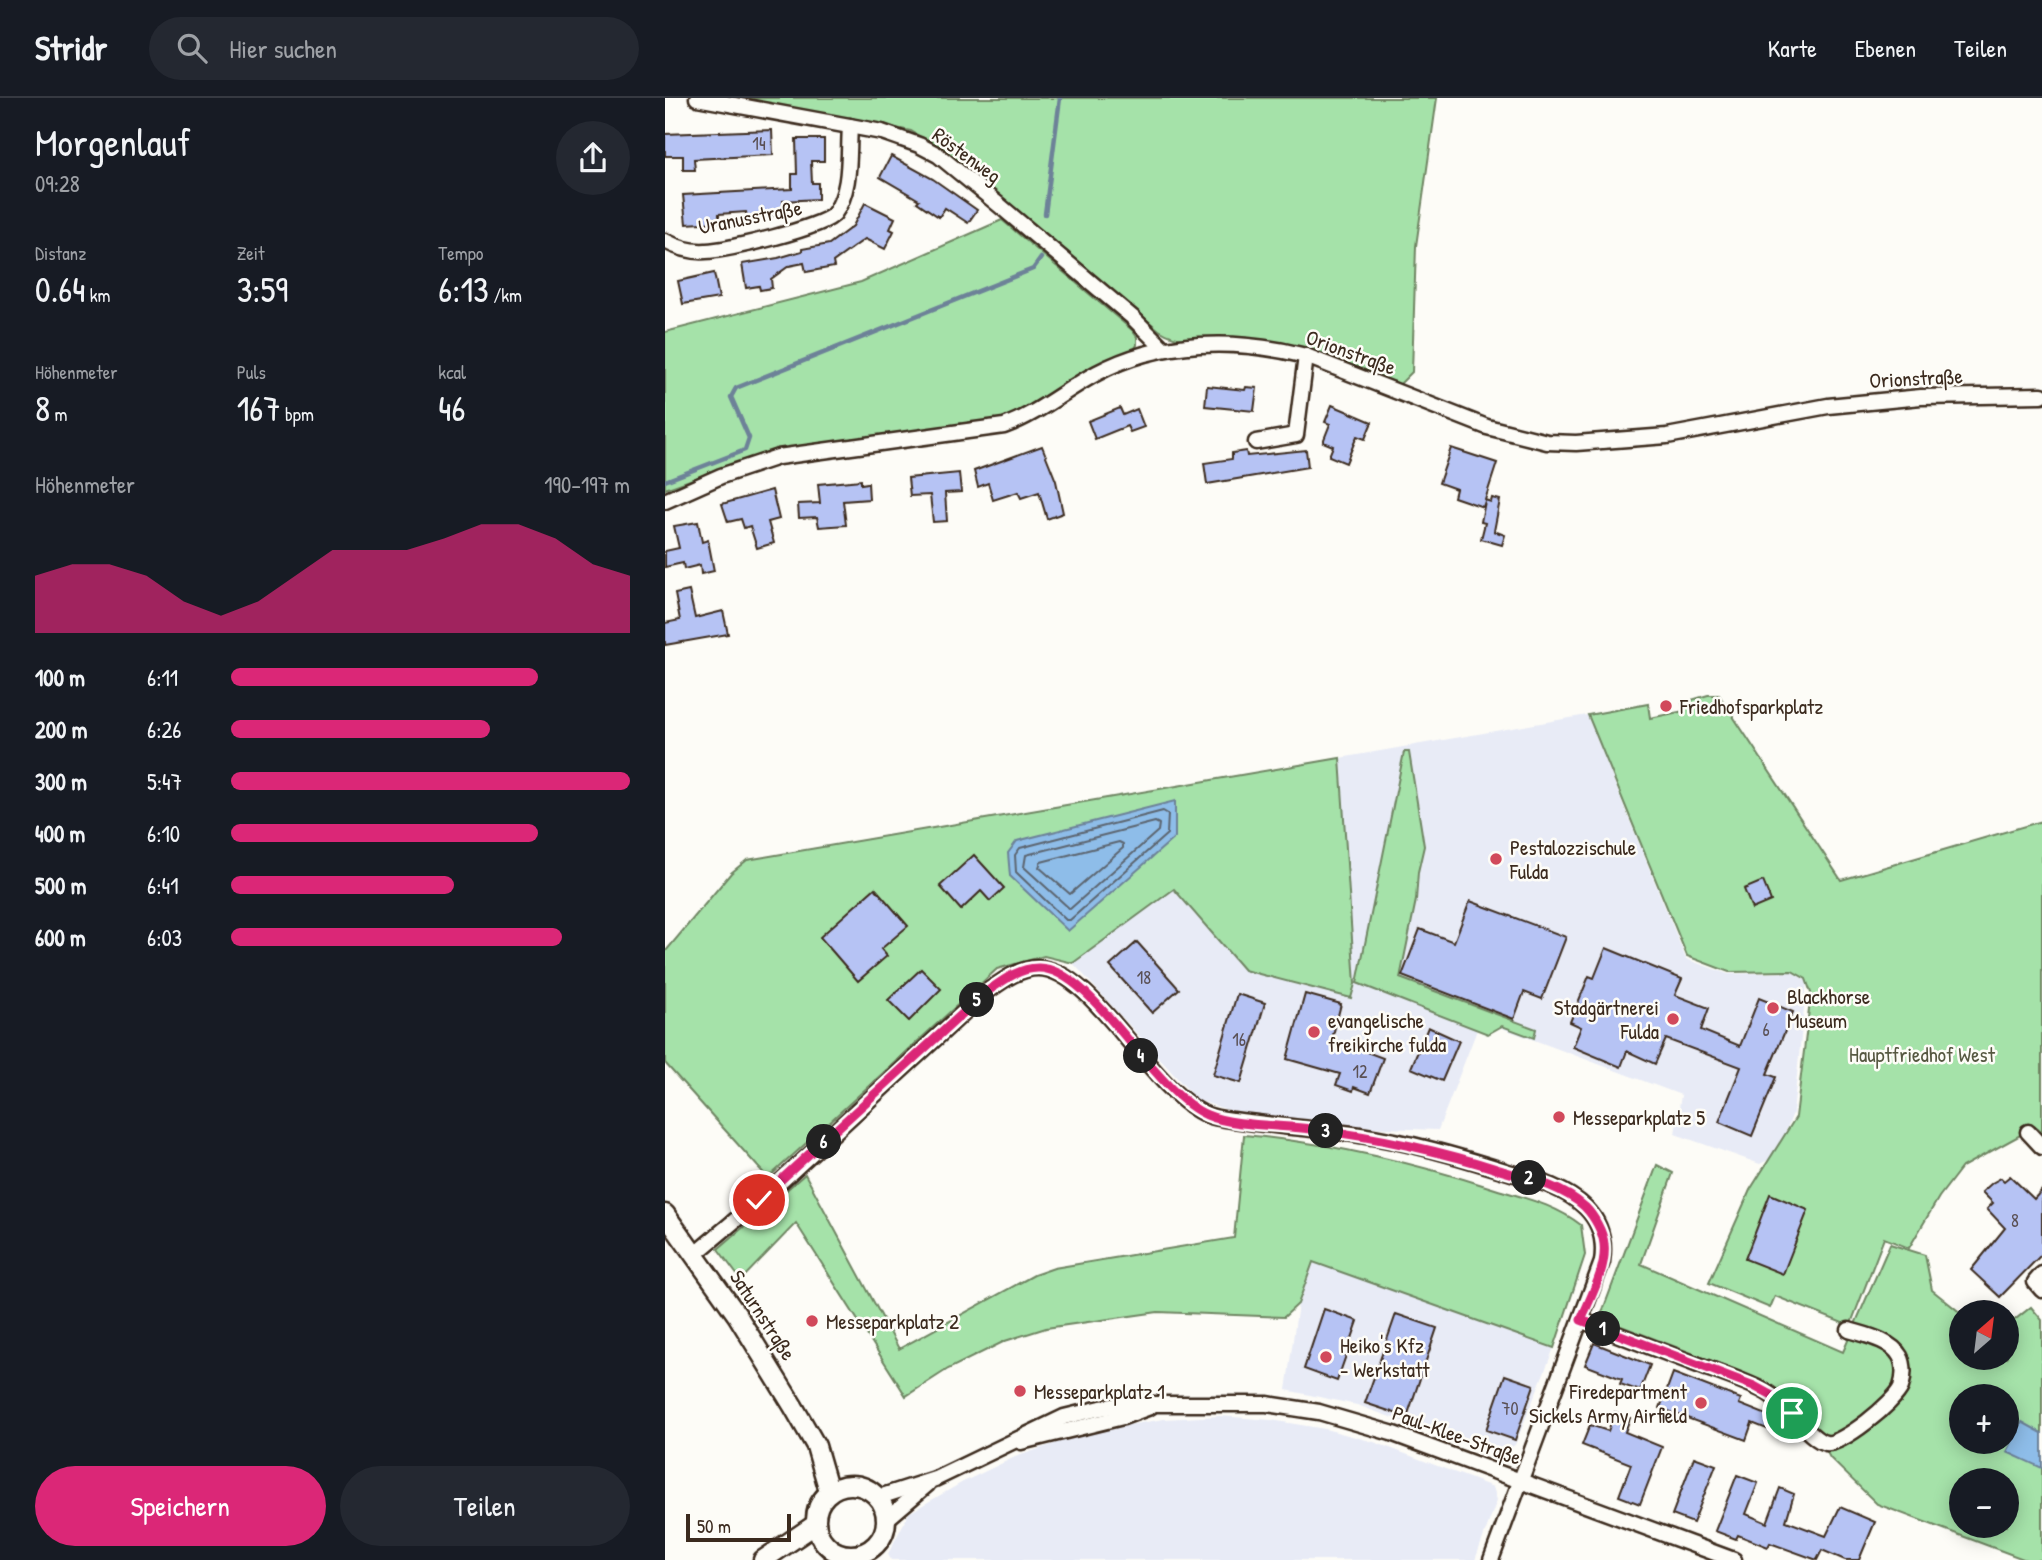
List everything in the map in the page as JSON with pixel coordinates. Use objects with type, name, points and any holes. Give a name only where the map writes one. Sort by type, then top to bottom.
[{"type":"street","name":"Röstenweg","points":[[697,98],[901,137],[938,155],[1112,300],[1163,348]]},
{"type":"street","name":"Uranusstraße","points":[[665,241],[680,249],[707,251],[811,228],[833,217],[846,192],[850,126]]},
{"type":"street","name":"Orionstraße","points":[[665,501],[721,476],[778,457],[1004,426],[1030,415],[1099,372],[1163,348],[1219,344],[1305,356],[1487,427],[1557,442],[1667,436],[1828,405],[1921,397],[2042,395]]},
{"type":"street","points":[[1256,442],[1296,435],[1305,356]]},
{"type":"street","points":[[695,1254],[776,1186],[985,993],[1011,976],[1037,968],[1056,973],[1082,990],[1184,1100],[1209,1116],[1385,1140],[1479,1163],[1565,1193],[1586,1208],[1597,1224],[1604,1244],[1602,1262],[1491,1560]]},
{"type":"street","points":[[2028,1132],[2042,1147]]},
{"type":"street","name":"Saturnstraße","points":[[665,1214],[758,1347],[816,1447],[848,1484]]},
{"type":"street","points":[[2042,1274],[2035,1282],[2042,1290]]},
{"type":"street","points":[[1581,1320],[1754,1386],[1785,1406],[1810,1435],[1825,1443],[1837,1442],[1856,1429],[1889,1402],[1901,1387],[1904,1368],[1900,1354],[1879,1340],[1849,1330]]},
{"type":"street","name":"Paul-Klee-Straße","points":[[879,1497],[935,1479],[1009,1443],[1123,1417],[1155,1405],[1267,1404],[1319,1412],[1391,1433],[1734,1560]]},
{"type":"street","name":"Saturnstraße","points":[[816,1447],[829,1492]]},
{"type":"street","name":"Paul-Klee-Straße","points":[[887,1519],[935,1479]]},
{"type":"street","points":[[879,1541],[872,1549],[856,1558],[832,1550],[824,1543],[816,1524],[818,1506],[829,1492],[848,1484],[870,1489],[879,1497],[887,1519],[879,1541],[879,1560]]},
{"type":"street","points":[[768,1558],[816,1524]]},
{"type":"street","points":[[768,1558],[824,1543]]},
{"type":"shaded area","name":"Pestalozzischule Fulda","points":[[1587,715],[1686,959],[1728,974],[1792,972],[1807,981],[1793,1113],[1776,1156],[1760,1164],[1675,1134],[1681,1095],[1502,1028],[1477,1030],[1438,1130],[1384,1128],[1244,1115],[1197,1100],[1073,963],[1175,888],[1244,970],[1355,984],[1340,758]]},
{"type":"shaded area","points":[[1312,1262],[1554,1348],[1515,1445],[1502,1453],[1491,1453],[1357,1405],[1286,1390],[1298,1304]]},
{"type":"shaded area","points":[[1220,1416],[1271,1420],[1325,1429],[1374,1442],[1493,1487],[1497,1500],[1475,1560],[891,1560],[888,1554],[909,1513],[963,1482],[1015,1457],[1092,1431],[1164,1419]]},
{"type":"green space","points":[[740,98],[1437,98],[1416,246],[1412,372],[1399,385],[1277,343],[1246,339],[1194,340],[1170,336],[1159,330],[951,156],[911,131]]},
{"type":"green space","points":[[1002,220],[1132,330],[1137,337],[1137,345],[1132,352],[1106,362],[1004,420],[763,454],[665,489],[665,332],[861,282]]},
{"type":"green space","name":"Hauptfriedhof West","points":[[1708,695],[1719,695],[1841,880],[2042,821],[2042,1132],[2035,1127],[1962,1167],[1939,1197],[1909,1248],[1884,1238],[1850,1326],[1775,1296],[1770,1308],[1709,1283],[1750,1190],[1796,1117],[1811,993],[1806,979],[1792,971],[1729,972],[1687,956],[1588,715],[1648,704],[1650,718],[1684,711],[1682,703]]},
{"type":"green space","points":[[1404,752],[1409,752],[1424,846],[1400,978],[1536,1029],[1534,1038],[1502,1026],[1488,1034],[1357,983]]},
{"type":"green space","points":[[1340,758],[1355,984],[1351,998],[1244,970],[1174,889],[1073,963],[1044,956],[997,969],[768,1178],[665,1063],[665,952],[731,873],[747,860]]},
{"type":"green space","points":[[1244,1135],[1338,1148],[1400,1162],[1527,1199],[1571,1218],[1581,1225],[1585,1255],[1554,1348],[1313,1262],[1298,1304],[1284,1317],[1158,1312],[1046,1328],[1005,1341],[948,1369],[906,1396],[796,1223],[741,1280],[718,1249],[805,1174],[899,1349],[1034,1275],[1054,1268],[1234,1238]]},
{"type":"green space","points":[[1657,1165],[1673,1173],[1641,1264],[1843,1352],[1890,1244],[1925,1255],[1932,1290],[1949,1304],[1949,1370],[2019,1370],[2019,1316],[2031,1307],[2042,1320],[2042,1560],[2026,1560],[1967,1538],[2019,1538],[2019,1468],[1949,1468],[1949,1531],[1877,1504],[1830,1458],[1815,1430],[1780,1392],[1728,1367],[1600,1318]]},
{"type":"water","points":[[1175,801],[1175,837],[1068,931],[1010,876],[1008,853],[1017,841]]},
{"type":"water","points":[[2022,1422],[2042,1433],[2042,1468],[2011,1454],[2019,1454],[2019,1428]]},
{"type":"building","points":[[772,130],[773,155],[694,159],[695,170],[683,170],[683,156],[665,156],[665,134]]},
{"type":"building","points":[[796,139],[824,139],[824,161],[811,161],[812,183],[818,183],[818,199],[783,201],[784,215],[747,218],[746,212],[719,214],[719,222],[686,224],[683,195],[792,189],[792,174],[797,174]]},
{"type":"building","points":[[891,156],[933,179],[977,210],[968,223],[945,208],[939,217],[917,202],[919,200],[880,177]]},
{"type":"building","points":[[865,203],[895,218],[890,229],[894,231],[885,249],[865,239],[833,262],[834,267],[806,272],[804,263],[789,266],[771,279],[772,288],[746,288],[742,264],[778,258],[802,249],[829,244],[853,226]]},
{"type":"building","points":[[714,273],[719,298],[683,304],[678,281]]},
{"type":"building","points":[[1207,386],[1245,390],[1246,387],[1257,388],[1254,411],[1205,406]]},
{"type":"building","points":[[1332,405],[1372,422],[1365,439],[1357,436],[1346,463],[1329,456],[1333,446],[1323,442],[1330,424],[1325,422]]},
{"type":"building","points":[[1120,408],[1123,415],[1137,409],[1144,427],[1130,432],[1127,426],[1095,439],[1088,421]]},
{"type":"building","points":[[1042,446],[1056,481],[1063,513],[1047,519],[1039,492],[1021,498],[1018,492],[993,500],[988,483],[978,487],[974,471]]},
{"type":"building","points":[[1451,448],[1497,463],[1485,500],[1500,500],[1494,531],[1505,535],[1502,545],[1481,539],[1485,523],[1481,522],[1485,501],[1483,507],[1454,497],[1456,489],[1439,483]]},
{"type":"building","points":[[1306,450],[1308,467],[1207,484],[1204,463],[1232,459],[1232,453],[1246,451],[1247,456]]},
{"type":"building","points":[[959,473],[961,492],[945,493],[947,521],[933,522],[930,495],[910,496],[908,478]]},
{"type":"building","points":[[861,480],[861,484],[868,483],[869,499],[843,501],[846,525],[819,527],[817,517],[799,518],[798,504],[820,503],[818,484]]},
{"type":"building","points":[[772,490],[779,519],[768,522],[774,543],[757,548],[750,526],[744,528],[741,519],[728,522],[722,504]]},
{"type":"building","points":[[698,522],[702,542],[708,540],[714,571],[701,574],[700,565],[684,569],[683,563],[665,567],[665,551],[679,548],[674,526]]},
{"type":"building","points":[[689,591],[695,618],[723,611],[728,634],[665,645],[665,623],[680,620],[675,594]]},
{"type":"building","points":[[974,855],[1004,888],[990,901],[981,891],[961,910],[940,886]]},
{"type":"building","points":[[1763,881],[1771,901],[1752,909],[1744,889]]},
{"type":"building","points":[[875,888],[908,926],[881,949],[887,956],[858,981],[820,937]]},
{"type":"building","points":[[1470,901],[1566,937],[1542,999],[1524,992],[1514,1019],[1402,976],[1420,929],[1454,942]]},
{"type":"building","points":[[1137,942],[1179,989],[1152,1013],[1110,966]]},
{"type":"building","points":[[1606,948],[1682,979],[1675,995],[1709,1008],[1701,1030],[1740,1046],[1759,998],[1793,1012],[1767,1074],[1776,1077],[1752,1136],[1719,1122],[1741,1067],[1666,1039],[1655,1064],[1627,1051],[1621,1067],[1573,1047],[1581,1027],[1570,1022],[1589,976],[1594,978]]},
{"type":"building","points":[[921,969],[941,989],[909,1021],[888,1000]]},
{"type":"building","points":[[1237,994],[1265,1003],[1241,1083],[1213,1075]]},
{"type":"building","points":[[1305,994],[1341,1004],[1332,1039],[1383,1058],[1370,1093],[1354,1087],[1353,1091],[1336,1085],[1340,1074],[1287,1059]]},
{"type":"building","points":[[1428,1027],[1459,1041],[1442,1081],[1411,1068]]},
{"type":"building","points":[[2010,1176],[2034,1199],[2042,1190],[2042,1254],[2000,1297],[1971,1270],[2005,1228],[1987,1209],[1993,1203],[1982,1192],[1992,1183],[2001,1178],[2004,1181]]},
{"type":"building","points":[[1770,1194],[1808,1210],[1783,1274],[1745,1259]]},
{"type":"building","points":[[1324,1309],[1358,1321],[1337,1381],[1304,1369]]},
{"type":"building","points":[[1396,1314],[1437,1328],[1407,1417],[1365,1403]]},
{"type":"building","points":[[1594,1343],[1650,1365],[1640,1391],[1620,1384],[1622,1379],[1585,1365]]},
{"type":"building","name":"Firedepartment Sickels Army Airfield","points":[[1673,1373],[1741,1399],[1739,1404],[1772,1417],[1767,1429],[1752,1423],[1746,1440],[1660,1408]]},
{"type":"building","points":[[1505,1375],[1534,1385],[1515,1440],[1486,1430]]},
{"type":"building","points":[[1615,1412],[1630,1418],[1625,1432],[1662,1447],[1640,1504],[1619,1496],[1631,1464],[1582,1445],[1590,1425],[1608,1431]]},
{"type":"building","points":[[1694,1457],[1716,1465],[1693,1523],[1672,1515]]},
{"type":"building","points":[[1737,1475],[1758,1483],[1746,1514],[1767,1523],[1780,1488],[1794,1494],[1786,1521],[1826,1536],[1840,1507],[1875,1522],[1859,1560],[1845,1560],[1822,1550],[1817,1560],[1770,1543],[1768,1547],[1738,1535],[1736,1539],[1715,1531]]},
{"type":"waterway","points":[[1045,214],[1060,98]]},
{"type":"waterway","points":[[665,481],[745,450],[749,438],[731,397],[736,388],[1033,269],[1041,258]]},
{"type":"place","name":"Friedhofsparkplatz","points":[[1666,706]]},
{"type":"place","name":"Pestalozzischule Fulda","points":[[1496,859]]},
{"type":"place","name":"Blackhorse Museum","points":[[1773,1008]]},
{"type":"place","name":"Stadgärtnerei Fulda","points":[[1673,1019]]},
{"type":"place","name":"evangelische freikirche fulda","points":[[1314,1032]]},
{"type":"place","name":"Messeparkplatz 5","points":[[1559,1117]]},
{"type":"place","name":"Messeparkplatz 2","points":[[812,1321]]},
{"type":"place","name":"Heiko's Kfz - Werkstatt","points":[[1326,1357]]},
{"type":"place","name":"Messeparkplatz 1","points":[[1020,1391]]},
{"type":"place","name":"Firedepartment Sickels Army Airfield","points":[[1701,1403]]},
{"type":"route","points":[[759,1200],[985,993],[1025,970],[1049,970],[1082,990],[1143,1059],[1184,1100],[1209,1116],[1363,1135],[1479,1163],[1538,1181],[1565,1193],[1586,1208],[1597,1224],[1604,1244],[1602,1262],[1581,1320],[1754,1386],[1774,1397],[1792,1413]]}]
